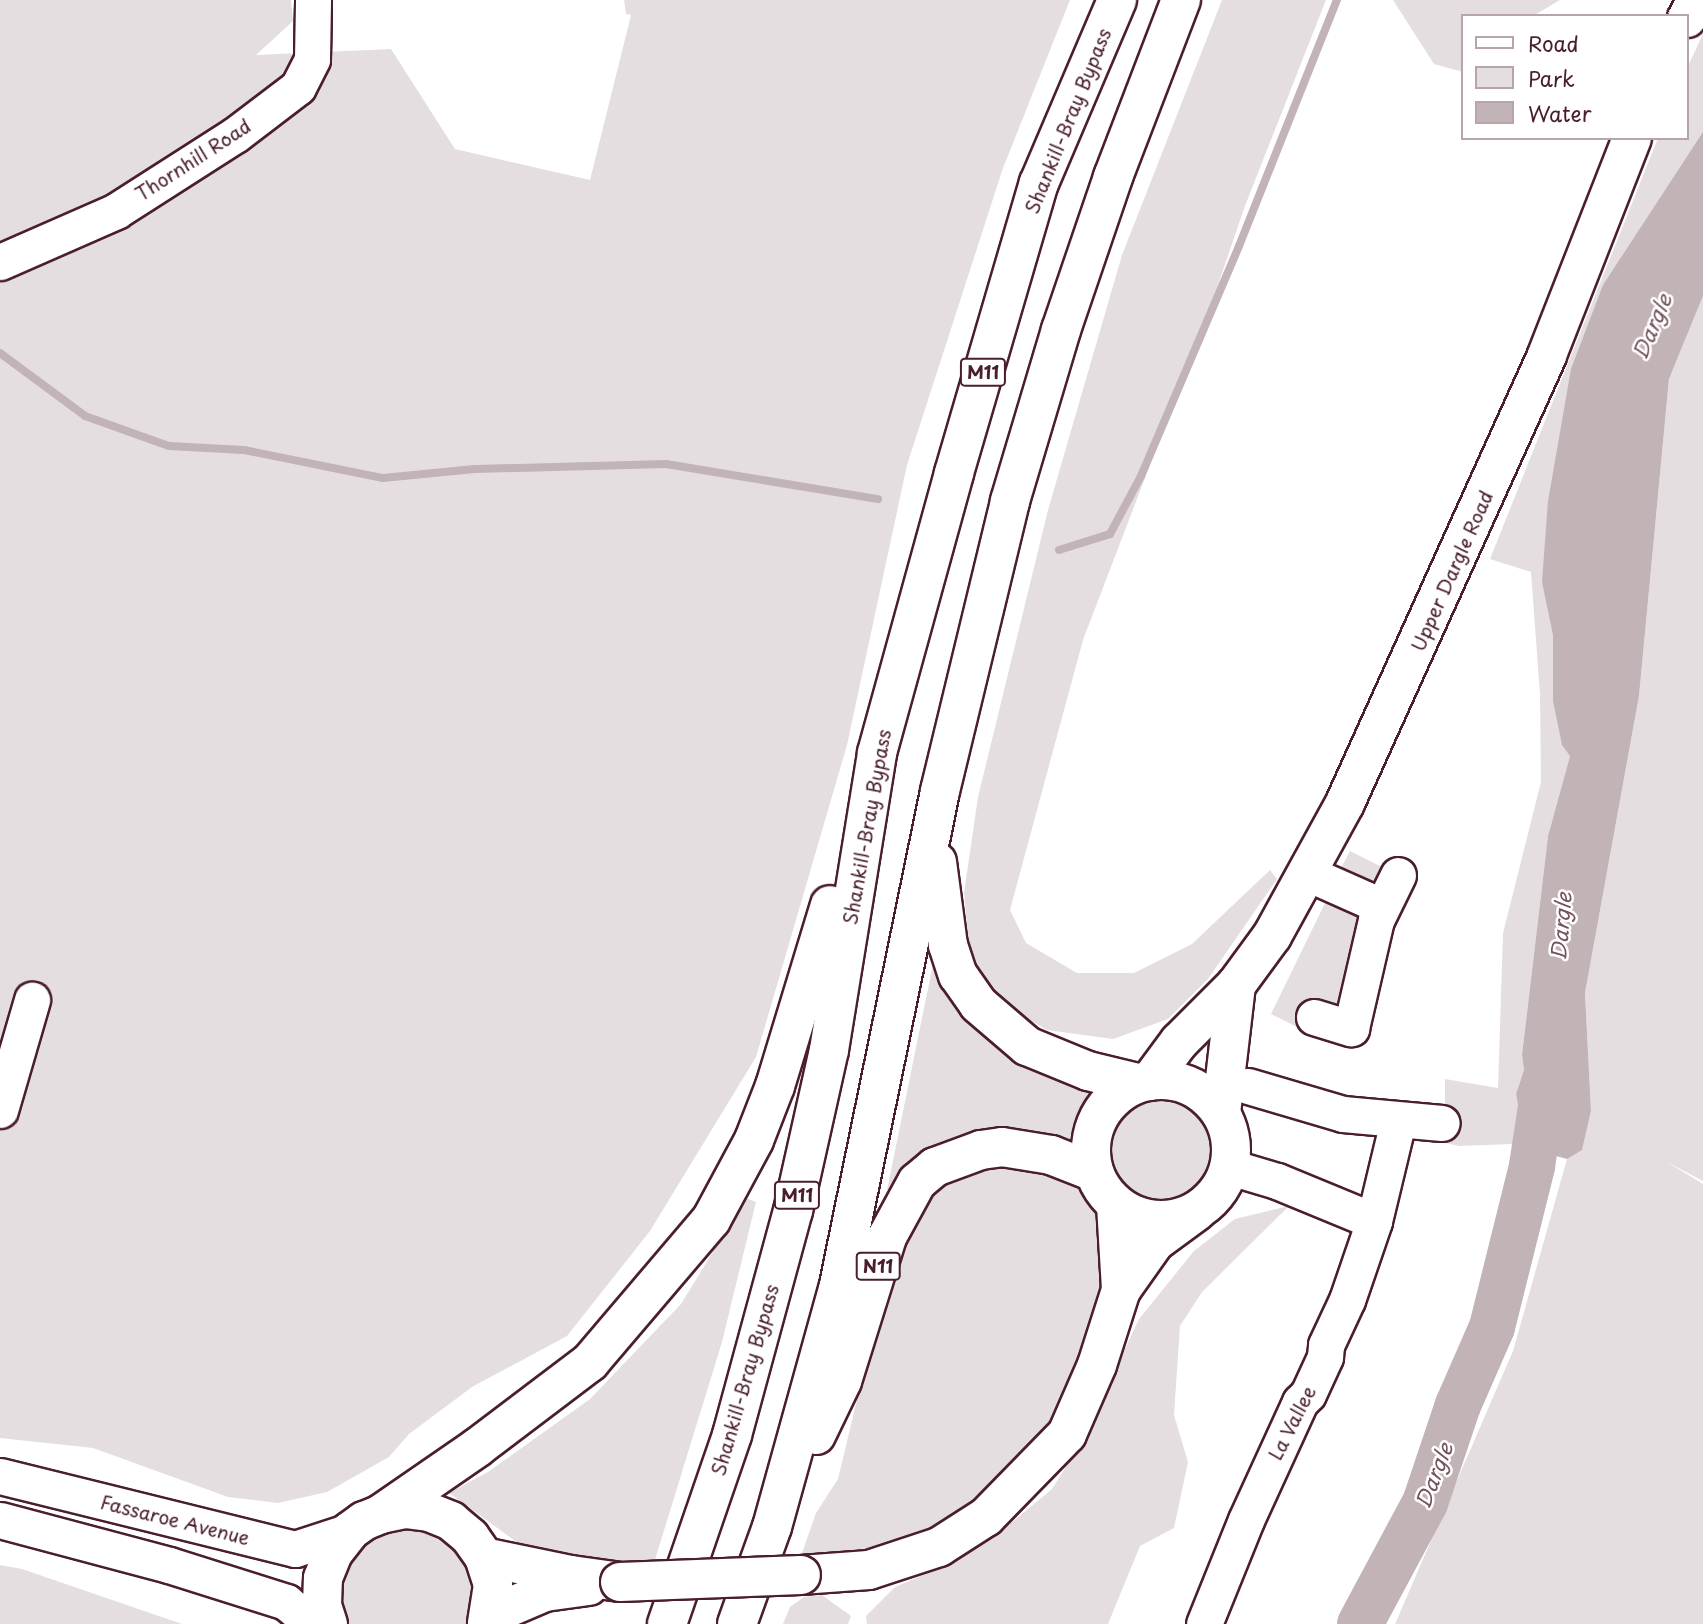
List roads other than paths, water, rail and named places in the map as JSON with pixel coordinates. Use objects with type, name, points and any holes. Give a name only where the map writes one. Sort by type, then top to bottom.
[{"type":"main road","name":"Shankill-Bray Bypass","points":[[667,1624],[732,1435],[793,1211],[829,1050],[877,753],[954,473],[1039,183],[1117,0]]},
{"type":"main road","points":[[772,1527],[839,1285],[933,829],[1010,501],[1061,330],[1113,177],[1181,0]]},
{"type":"main road","name":"Upper Dargle Road","points":[[1144,1082],[1179,1042],[1236,985],[1272,936],[1307,873],[1377,737],[1464,544],[1547,355],[1631,140]]},
{"type":"main road","points":[[328,1624],[322,1605],[323,1578],[333,1553],[365,1522],[478,1447],[590,1362],[711,1220],[754,1140],[775,1086],[821,944],[852,814],[877,753]]},
{"type":"main road","points":[[489,1619],[545,1592],[620,1582],[869,1570],[939,1547],[986,1517],[1037,1468],[1067,1434],[1097,1365],[1121,1290],[1156,1242],[1213,1197],[1230,1167],[1230,1135],[1221,1113],[1208,1098],[1191,1086],[1171,1081],[1144,1082],[1088,1071],[1027,1046],[1000,1026],[978,1004],[958,975],[948,945],[933,829]]},
{"type":"main road","name":"Upper Dargle Road","points":[[1221,1113],[1236,985]]},
{"type":"main road","points":[[1144,1082],[1121,1091],[1108,1103],[1095,1124],[1090,1148],[1094,1172],[1103,1190],[1116,1205],[1135,1216],[1156,1220],[1177,1219],[1197,1211]]},
{"type":"main road","name":"N11","points":[[737,1624],[772,1527],[842,1381],[887,1237],[918,1182],[935,1167],[981,1150],[1002,1147],[1051,1154],[1094,1172]]},
{"type":"main road","points":[[1116,1205],[1121,1290]]},
{"type":"main road","points":[[365,1522],[405,1509],[429,1512],[452,1521],[470,1537],[484,1557],[493,1585],[489,1619]]},
{"type":"main road","points":[[484,1557],[620,1582]]},
{"type":"street","name":"Thornhill Road","points":[[0,261],[116,211],[235,135],[298,87],[313,59],[313,0]]},
{"type":"street","points":[[1307,873],[1381,906]]},
{"type":"street","points":[[1314,1017],[1351,1028],[1381,906],[1398,875]]},
{"type":"street","points":[[0,1110],[32,1000]]},
{"type":"street","points":[[1248,1086],[1343,1114],[1442,1123]]},
{"type":"street","name":"La Vallee","points":[[1204,1624],[1246,1520],[1300,1402],[1308,1394],[1325,1357],[1326,1345],[1347,1300],[1374,1221],[1398,1121]]},
{"type":"street","points":[[1230,1167],[1278,1181],[1374,1221]]},
{"type":"street","name":"Fassaroe Avenue","points":[[0,1476],[295,1549],[365,1522]]},
{"type":"street","points":[[0,1520],[169,1565],[286,1602],[312,1624]]},
{"type":"water","points":[[1703,132],[1703,296],[1669,379],[1639,696],[1585,993],[1591,1111],[1582,1150],[1567,1159],[1512,1144],[1520,1117],[1516,1094],[1524,1070],[1522,1055],[1548,836],[1570,756],[1562,745],[1553,701],[1553,635],[1542,582],[1548,501],[1571,369],[1603,285]]},
{"type":"waterway","points":[[1059,550],[1110,534],[1141,476],[1239,246],[1337,0]]},
{"type":"waterway","points":[[0,353],[85,416],[169,446],[244,450],[383,478],[475,469],[666,464],[878,499]]},
{"type":"waterway","name":"Dargle","points":[[1360,1624],[1425,1503],[1458,1405],[1492,1327],[1532,1166],[1544,1087]]}]
